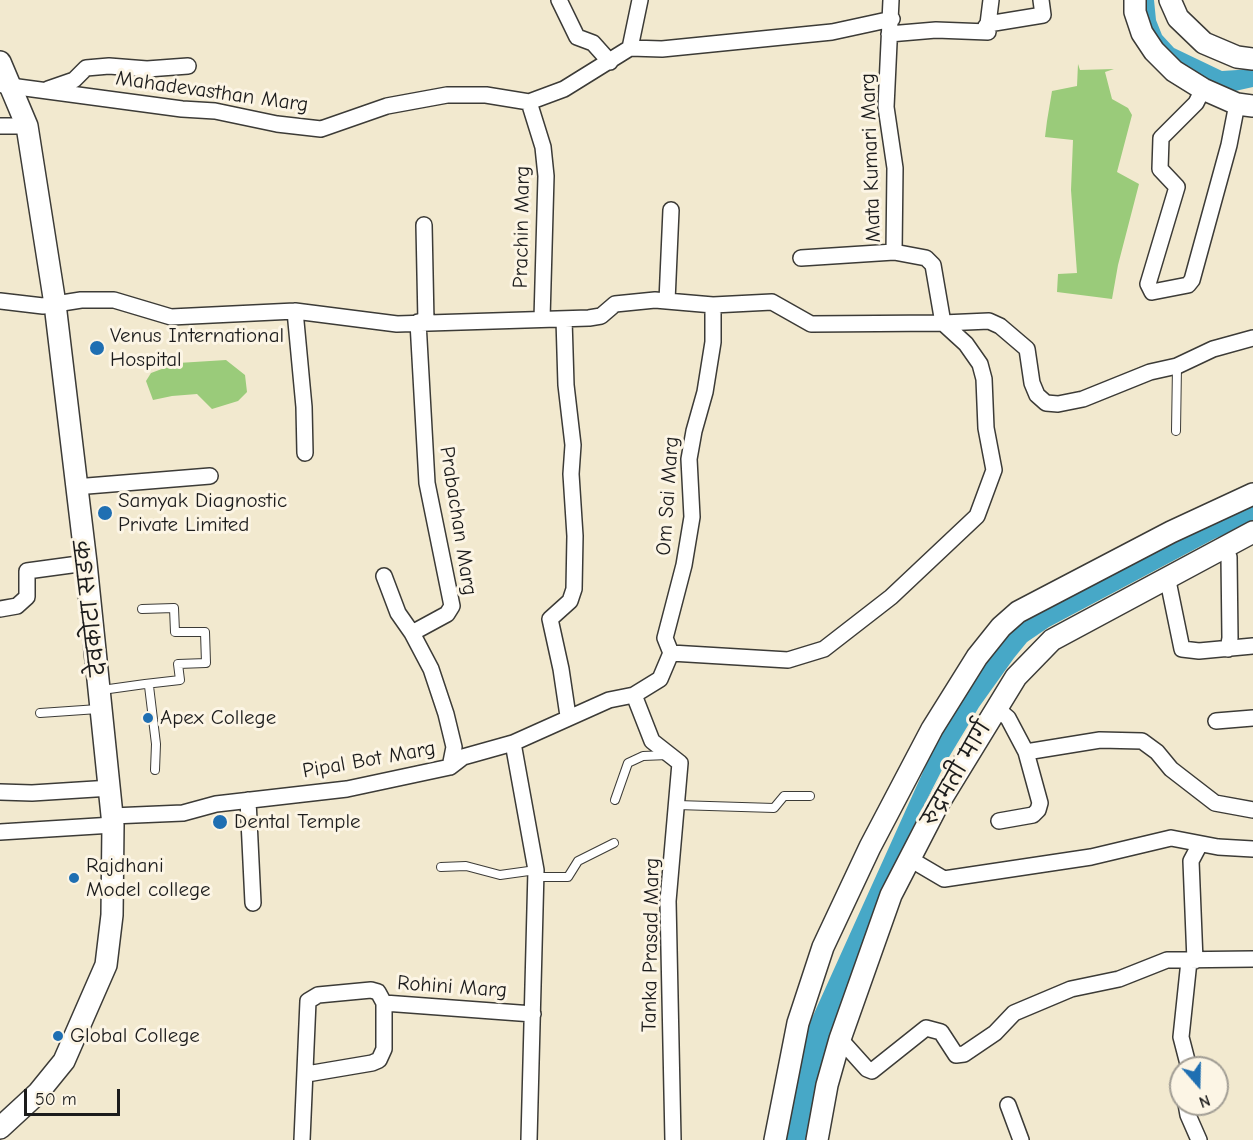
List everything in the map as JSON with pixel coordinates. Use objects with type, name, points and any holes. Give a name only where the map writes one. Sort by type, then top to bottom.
[{"type":"street","points":[[559,0],[577,36],[593,43],[610,62]]},
{"type":"street","points":[[640,0],[630,48],[662,49],[890,27],[988,32],[986,26],[991,0]]},
{"type":"street","name":"Mata Kumari Marg","points":[[891,0],[886,107],[895,168],[894,252],[926,258],[933,265],[943,323]]},
{"type":"street","points":[[988,24],[1043,15],[1041,0]]},
{"type":"street","points":[[1135,0],[1135,12],[1142,33],[1154,51],[1174,71],[1203,89],[1249,101],[1229,145],[1192,280],[1188,285],[1152,292],[1148,284],[1177,187],[1160,169],[1161,138],[1196,103],[1203,89]]},
{"type":"street","points":[[1170,0],[1178,18],[1204,43],[1237,57],[1253,59]]},
{"type":"street","name":"Mahadevasthan Marg","points":[[5,85],[182,109],[215,111],[277,124],[321,129],[387,106],[447,95],[486,95],[529,102],[564,89],[630,48]]},
{"type":"street","name":"देवकोटा सडक","points":[[0,62],[5,85],[27,126],[55,304],[75,487],[87,563],[111,788],[112,820],[112,915],[105,966],[64,1061],[38,1093],[0,1128]]},
{"type":"street","points":[[44,90],[74,80],[86,68],[109,66],[147,69],[188,66]]},
{"type":"street","name":"Prachin Marg","points":[[529,102],[543,147],[546,176],[542,319]]},
{"type":"street","points":[[0,126],[27,126]]},
{"type":"street","points":[[667,301],[671,210]]},
{"type":"street","points":[[422,322],[424,225]]},
{"type":"street","points":[[801,258],[894,252]]},
{"type":"street","points":[[0,301],[43,306],[81,300],[114,300],[171,316],[295,311],[374,322],[477,323],[564,320],[601,316],[615,304],[624,302],[667,301],[713,305],[771,302],[811,324],[989,321],[1015,337],[1027,349],[1035,392],[1046,403],[1058,404],[1083,399],[1150,372],[1177,366],[1213,349],[1253,338]]},
{"type":"street","name":"Om Sai Marg","points":[[671,653],[665,638],[684,565],[692,517],[689,459],[710,362],[713,305]]},
{"type":"street","points":[[295,311],[304,407],[305,453]]},
{"type":"street","points":[[564,320],[566,385],[573,444],[571,474],[575,536],[574,590],[570,601],[550,619],[568,716]]},
{"type":"street","name":"Prabachan Marg","points":[[412,633],[447,614],[452,606],[427,483],[422,322]]},
{"type":"street","points":[[671,653],[788,660],[824,649],[891,597],[977,516],[994,470],[986,428],[984,379],[980,364],[966,344],[943,323]]},
{"type":"street","points":[[75,487],[210,476]]},
{"type":"street","points":[[775,1140],[798,1023],[823,947],[870,847],[932,729],[977,657],[1001,627],[1018,612],[1171,532],[1253,494]]},
{"type":"street","name":"रुद्रमती मार्ग","points":[[817,1140],[825,1095],[840,1040],[891,895],[937,807],[995,707],[1016,677],[1052,640],[1167,576],[1253,532]]},
{"type":"street","points":[[1223,546],[1229,557],[1230,638],[1227,649]]},
{"type":"street","points":[[0,609],[17,606],[27,597],[27,572],[87,563]]},
{"type":"street","points":[[384,576],[398,613],[412,633],[431,669],[454,747],[450,767]]},
{"type":"street","points":[[1167,576],[1182,649],[1227,649],[1253,646]]},
{"type":"street","name":"Pipal Bot Marg","points":[[0,832],[183,813],[216,804],[348,789],[450,767],[463,757],[513,742],[609,700],[634,695],[660,679],[671,653]]},
{"type":"street","points":[[634,695],[652,741],[672,755]]},
{"type":"street","points":[[995,707],[1008,718],[1026,752],[1040,803],[1033,815],[999,821]]},
{"type":"street","points":[[1216,721],[1253,718]]},
{"type":"street","points":[[1026,752],[1100,740],[1142,741],[1157,752],[1171,769],[1215,803],[1253,810]]},
{"type":"street","points":[[513,742],[536,873],[529,1140]]},
{"type":"street","name":"Tanka Prasad Marg","points":[[672,755],[680,763],[668,901],[674,1140]]},
{"type":"street","points":[[0,792],[32,793],[111,788]]},
{"type":"street","points":[[248,800],[253,903]]},
{"type":"street","points":[[910,859],[944,879],[1091,857],[1171,838],[1200,844],[1253,849]]},
{"type":"street","points":[[1186,1056],[1181,1037],[1192,961],[1191,861],[1200,844]]},
{"type":"street","points":[[840,1040],[867,1069],[872,1071],[926,1028],[941,1032],[956,1055],[964,1054],[995,1033],[1014,1013],[1040,1000],[1071,989],[1119,979],[1167,960],[1253,959]]},
{"type":"street","points":[[302,1140],[307,1074],[307,1009],[313,997],[371,990],[378,992],[384,1003]]},
{"type":"street","name":"Rohini Marg","points":[[307,1074],[372,1064],[379,1060],[384,1049],[384,1003],[533,1014]]},
{"type":"street","points":[[1008,1105],[1021,1140]]},
{"type":"street","points":[[1188,1116],[1199,1140]]},
{"type":"lane","points":[[1176,431],[1177,366]]},
{"type":"lane","points":[[40,713],[101,699],[145,684],[180,680],[178,664],[206,663],[204,632],[175,632],[174,608],[142,609]]},
{"type":"lane","points":[[145,684],[151,691],[156,744],[155,770]]},
{"type":"lane","points":[[615,800],[628,763],[643,756],[672,755]]},
{"type":"lane","points":[[677,805],[774,808],[784,796],[810,796]]},
{"type":"lane","points":[[441,867],[466,866],[500,875],[536,873],[568,877],[578,861],[614,843]]},
{"type":"green space","points":[[1078,64],[1080,70],[1114,69],[1105,72],[1112,99],[1128,108],[1132,115],[1117,172],[1139,184],[1118,265],[1112,299],[1057,292],[1058,274],[1077,273],[1071,190],[1073,140],[1045,137],[1052,91],[1077,86]]},
{"type":"green space","points":[[226,360],[245,375],[247,392],[238,401],[212,409],[197,394],[153,400],[146,381],[151,373],[178,363]]},
{"type":"water","points":[[1141,0],[1154,0],[1156,20],[1162,35],[1174,48],[1222,71],[1253,69],[1253,87],[1235,91],[1219,88],[1160,53]]},
{"type":"water","points":[[1253,500],[1253,522],[1214,539],[1049,627],[1027,642],[1014,658],[979,707],[946,762],[910,833],[855,966],[829,1041],[807,1140],[784,1140],[787,1112],[807,1029],[950,712],[992,650],[1024,620]]},
{"type":"place","name":"Venus International Hospital","points":[[97,348]]},
{"type":"place","name":"Samyak Diagnostic Private Limited","points":[[105,513]]},
{"type":"place","name":"Apex College","points":[[148,718]]},
{"type":"place","name":"Dental Temple","points":[[220,822]]},
{"type":"place","name":"Rajdhani Model college","points":[[74,878]]},
{"type":"place","name":"Global College","points":[[58,1036]]}]
